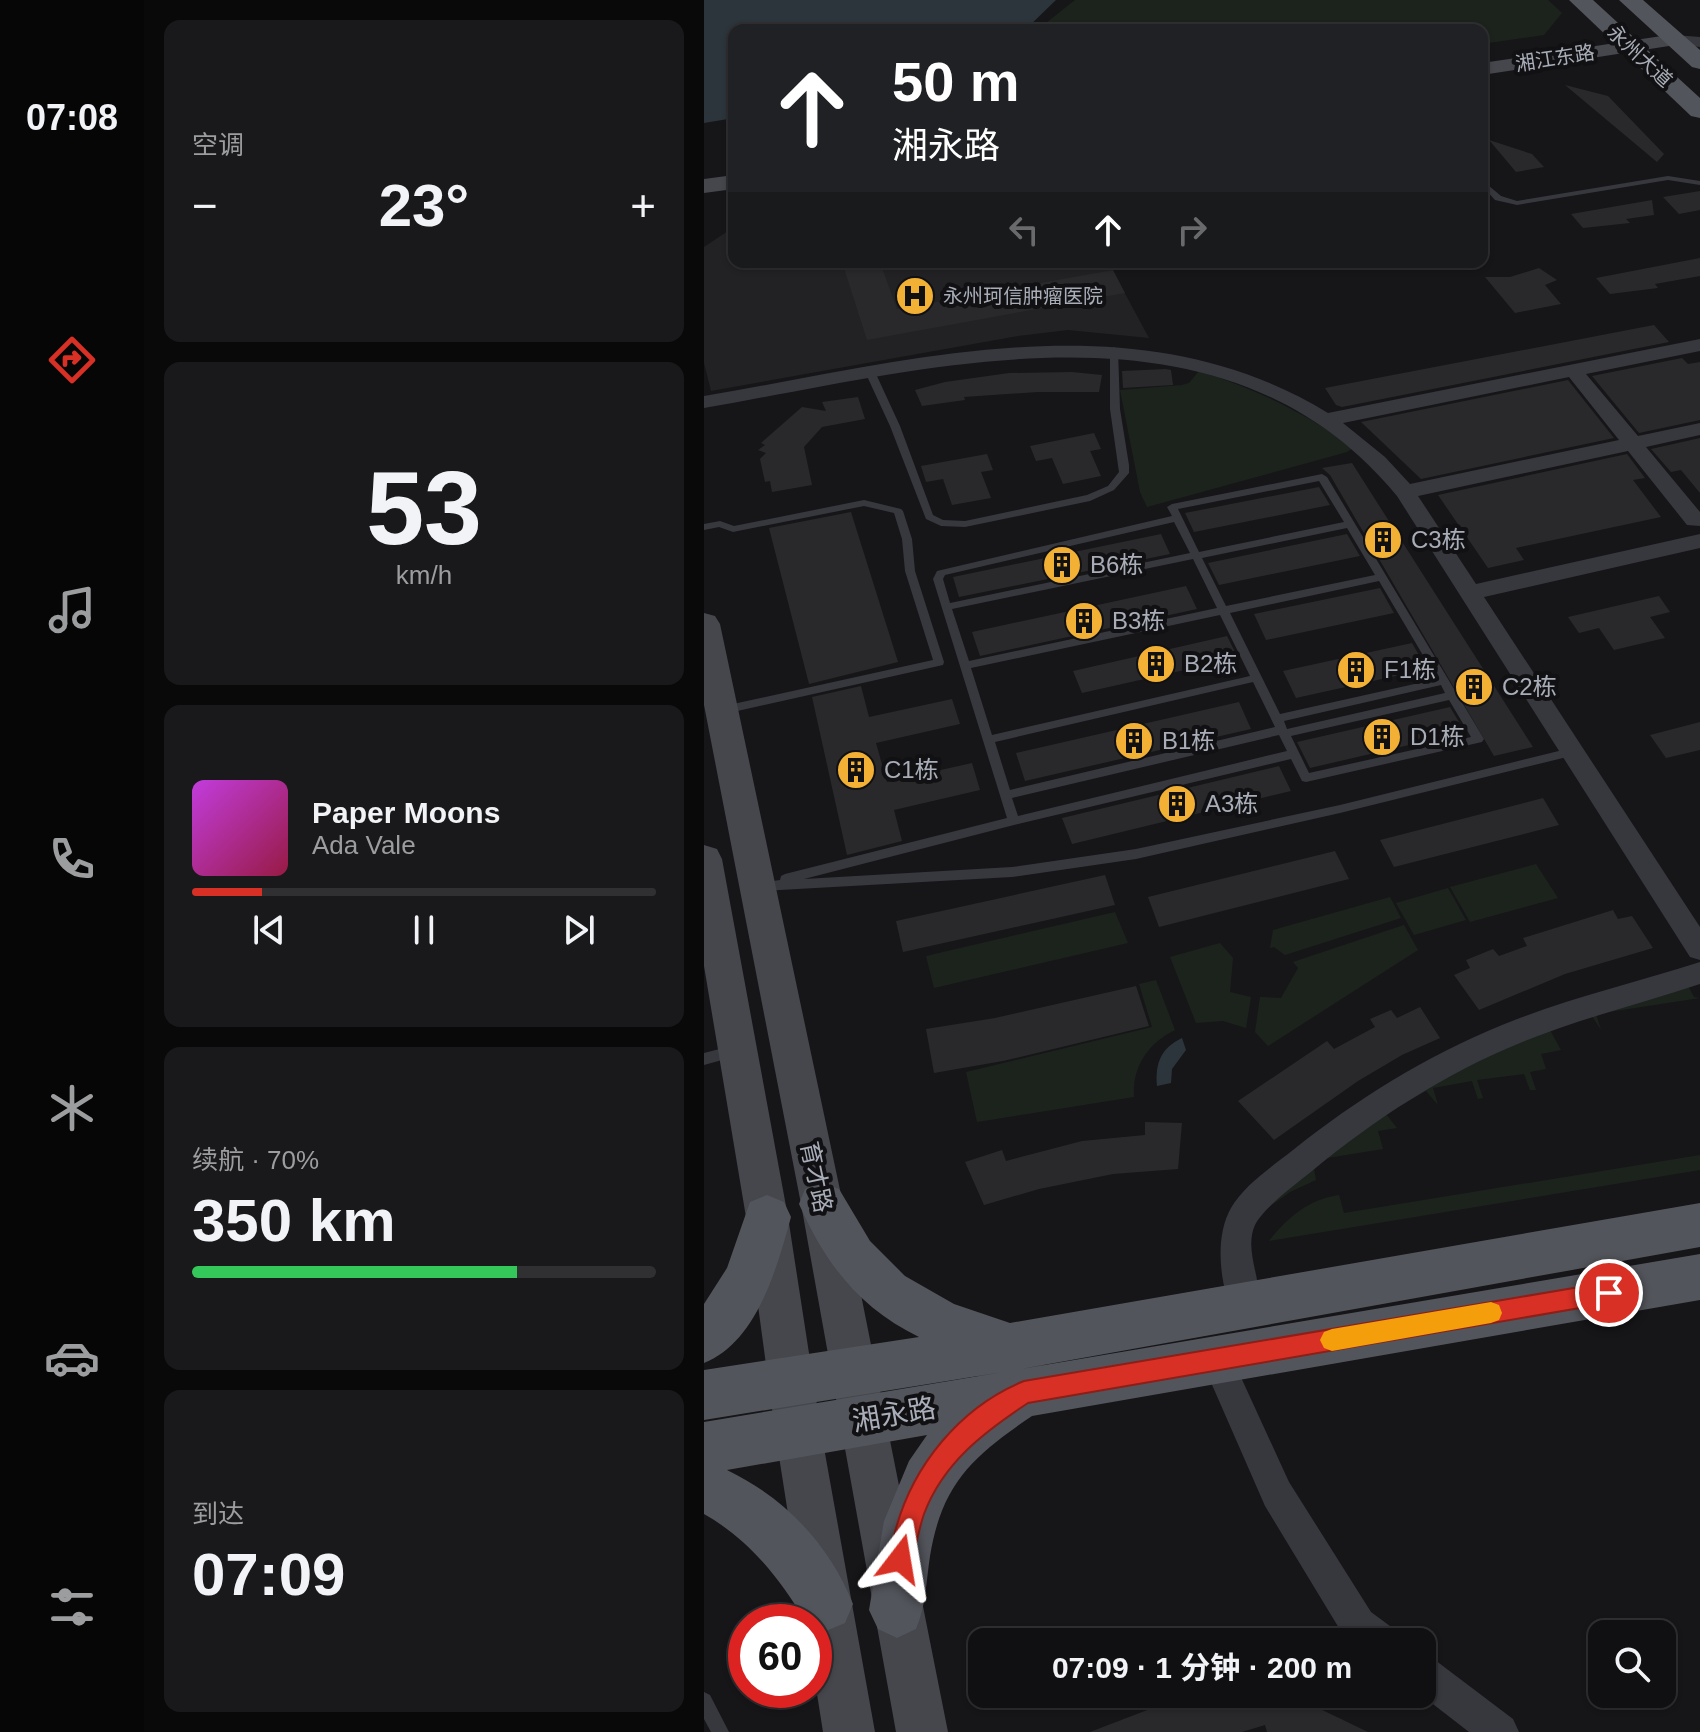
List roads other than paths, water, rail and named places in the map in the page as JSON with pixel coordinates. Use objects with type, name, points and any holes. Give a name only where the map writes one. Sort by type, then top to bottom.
[{"type":"main road","name":"永州大道","points":[[1580,0],[1700,111]]},
{"type":"main road","name":"永州大道","points":[[1630,0],[1700,62]]},
{"type":"main road","name":"湘江东路","points":[[1488,68],[1675,40]]},
{"type":"main road","points":[[704,186],[728,183]]},
{"type":"main road","name":"育才路","points":[[704,624],[854,1370],[922,1732]]},
{"type":"main road","points":[[704,859],[721,1055],[766,1209],[826,1604]]},
{"type":"main road","points":[[766,1209],[819,1194],[857,1263],[886,1291],[920,1315],[1036,1366],[953,1443],[927,1479],[911,1516],[900,1559],[897,1610]]},
{"type":"main road","points":[[704,1339],[739,1296],[755,1260],[766,1209]]},
{"type":"main road","name":"湘永路","points":[[704,1448],[863,1419],[1244,1304],[1700,1225]]},
{"type":"main road","name":"湘永路","points":[[704,1395],[854,1370],[1217,1360],[1700,1277]]},
{"type":"main road","points":[[704,1486],[747,1509],[778,1534],[803,1565],[826,1604]]},
{"type":"main road","points":[[832,1637],[849,1732]]},
{"type":"street","points":[[1675,40],[1700,42]]},
{"type":"street","points":[[1326,420],[1700,345]]},
{"type":"street","points":[[704,402],[1010,352],[1062,348],[1160,356],[1235,377],[1326,420],[1352,436],[1372,454],[1405,492],[1700,949]]},
{"type":"street","points":[[1469,593],[1698,530],[1573,370]]},
{"type":"street","points":[[1405,492],[1700,429]]},
{"type":"street","points":[[1244,1304],[1235,1241],[1243,1215],[1275,1183],[1351,1121],[1439,1067],[1513,1033],[1700,973]]},
{"type":"street","points":[[1217,1360],[1277,1494],[1362,1628]]},
{"type":"street","points":[[1436,1684],[1500,1732]]},
{"type":"lane","points":[[1488,188],[1498,198],[1517,203],[1668,178],[1700,183]]},
{"type":"lane","points":[[871,374],[895,426],[929,517],[941,523],[965,524],[1090,498],[1111,488],[1119,480],[1124,465],[1115,409],[1114,350]]},
{"type":"lane","points":[[1322,477],[1478,739],[1306,778],[1177,518],[1172,507],[1322,477]]},
{"type":"lane","points":[[704,527],[720,524],[733,529],[864,503],[898,511],[907,539],[910,571],[939,662],[721,710]]},
{"type":"lane","points":[[1014,821],[946,607],[938,579],[941,573],[1177,518]]},
{"type":"lane","points":[[946,607],[1349,524]]},
{"type":"lane","points":[[964,666],[1381,577]]},
{"type":"lane","points":[[987,740],[1256,678]]},
{"type":"lane","points":[[1006,795],[1281,728],[1443,681]]},
{"type":"lane","points":[[1281,728],[1452,695]]},
{"type":"lane","points":[[755,886],[981,874],[1098,861],[1326,812],[1571,752]]},
{"type":"lane","points":[[755,886],[1294,754]]},
{"type":"lane","points":[[704,1701],[720,1732]]},
{"type":"place","name":"永州珂信肿瘤医院","points":[[915,296]]},
{"type":"place","name":"C3栋","points":[[1383,540]]},
{"type":"place","name":"B6栋","points":[[1062,565]]},
{"type":"place","name":"B3栋","points":[[1084,621]]},
{"type":"place","name":"B2栋","points":[[1156,664]]},
{"type":"place","name":"F1栋","points":[[1356,670]]},
{"type":"place","name":"C2栋","points":[[1474,687]]},
{"type":"place","name":"D1栋","points":[[1382,737]]},
{"type":"place","name":"B1栋","points":[[1134,741]]},
{"type":"place","name":"C1栋","points":[[856,770]]},
{"type":"place","name":"A3栋","points":[[1177,804]]}]
